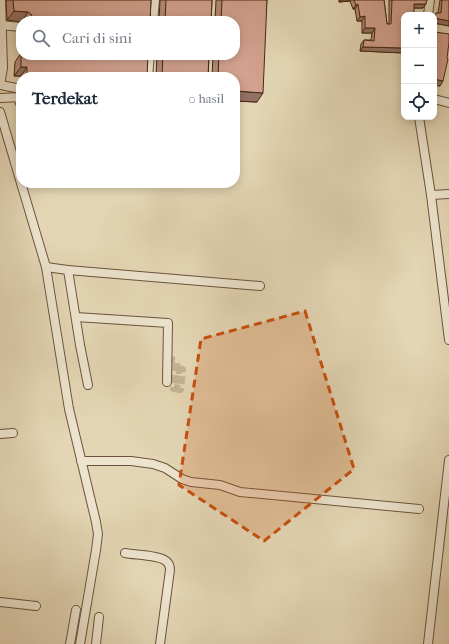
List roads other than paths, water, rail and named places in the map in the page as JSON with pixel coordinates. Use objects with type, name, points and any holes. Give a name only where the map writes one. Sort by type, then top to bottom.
[{"type":"street","points":[[1,0],[4,68],[0,85],[16,92]]},
{"type":"street","points":[[153,16],[155,0]]},
{"type":"street","points":[[428,12],[430,0]]},
{"type":"street","points":[[1,25],[16,26]]},
{"type":"street","points":[[148,72],[150,60]]},
{"type":"street","points":[[0,98],[16,95]]},
{"type":"street","points":[[437,100],[449,103]]},
{"type":"street","points":[[0,112],[16,166]]},
{"type":"street","points":[[419,120],[446,290],[449,340]]},
{"type":"street","points":[[22,188],[46,267],[69,410],[98,534],[96,550],[77,629],[70,644]]},
{"type":"street","points":[[431,195],[449,194]]},
{"type":"street","points":[[46,267],[260,286]]},
{"type":"street","points":[[68,270],[88,385]]},
{"type":"street","points":[[76,317],[168,323],[167,382]]},
{"type":"street","points":[[0,434],[13,433]]},
{"type":"street","points":[[428,644],[446,519],[449,460]]},
{"type":"street","points":[[81,461],[131,461],[154,464],[165,468],[186,480],[220,485],[240,492],[419,509]]},
{"type":"street","points":[[125,553],[160,558],[167,562],[170,566],[160,644]]},
{"type":"street","points":[[0,602],[36,606]]},
{"type":"street","points":[[76,610],[77,629],[80,644]]},
{"type":"street","points":[[96,644],[99,617]]},
{"type":"tunnel","points":[[167,360],[177,361],[176,370]]},
{"type":"tunnel","points":[[176,370],[182,370],[180,389],[174,388],[176,370]]}]
